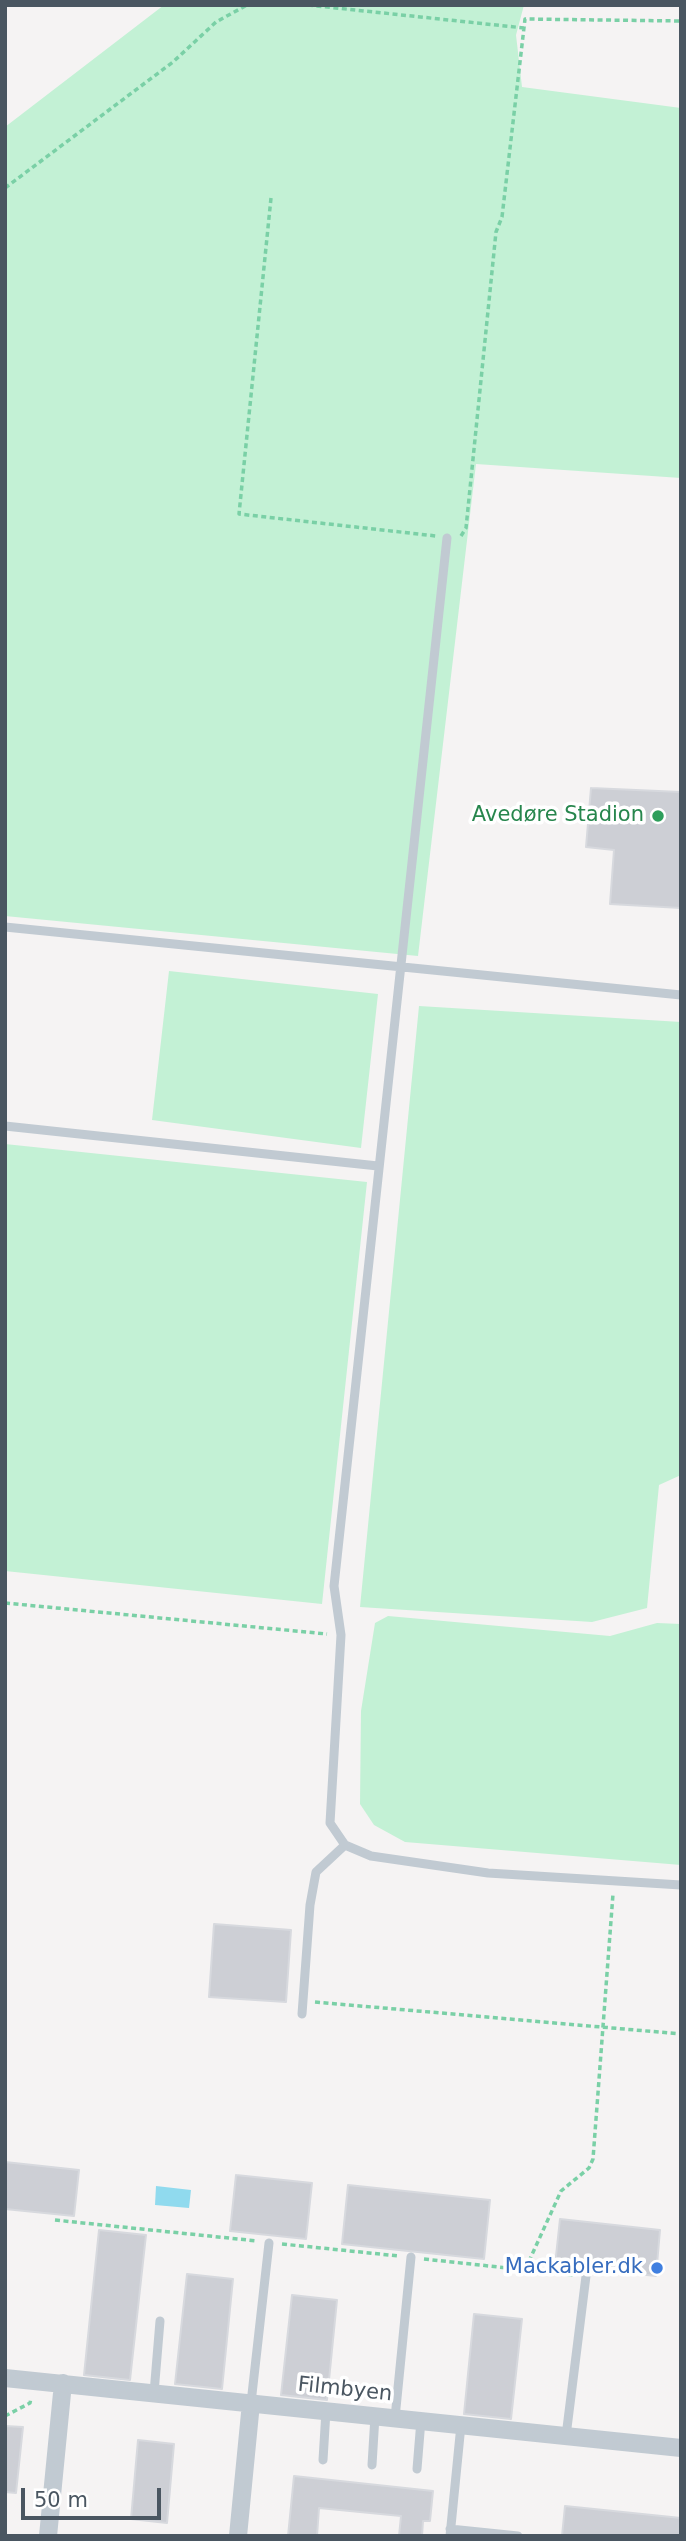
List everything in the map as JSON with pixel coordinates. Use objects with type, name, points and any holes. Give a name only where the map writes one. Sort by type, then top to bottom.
[{"type":"street","name":"Filmbyen","points":[[5,2378],[681,2448]]},
{"type":"street","points":[[48,2536],[64,2383]]},
{"type":"street","points":[[238,2536],[251,2403]]},
{"type":"lane","points":[[447,538],[334,1586],[341,1635],[330,1823],[345,1845],[370,1856],[488,1873],[681,1885]]},
{"type":"lane","points":[[5,927],[681,995]]},
{"type":"lane","points":[[5,1126],[378,1166]]},
{"type":"lane","points":[[302,2014],[310,1905],[316,1872],[345,1845]]},
{"type":"lane","points":[[251,2403],[269,2243]]},
{"type":"lane","points":[[395,2418],[411,2257]]},
{"type":"lane","points":[[566,2436],[586,2276]]},
{"type":"lane","points":[[155,2393],[160,2321]]},
{"type":"lane","points":[[323,2460],[326,2411]]},
{"type":"lane","points":[[372,2465],[375,2416]]},
{"type":"lane","points":[[417,2469],[421,2420]]},
{"type":"lane","points":[[461,2425],[450,2532],[518,2536]]},
{"type":"path","points":[[5,188],[173,62],[216,22],[247,5]]},
{"type":"path","points":[[308,5],[524,28]]},
{"type":"path","points":[[271,198],[239,514],[457,538],[463,535],[466,527],[496,232],[502,217],[525,19],[681,21]]},
{"type":"path","points":[[5,1603],[341,1635]]},
{"type":"path","points":[[529,2270],[530,2259],[561,2191],[589,2168],[593,2159],[614,1881]]},
{"type":"path","points":[[303,2001],[681,2034]]},
{"type":"path","points":[[55,2220],[586,2276]]},
{"type":"path","points":[[5,2416],[30,2403],[34,2381]]},
{"type":"green space","points":[[164,5],[524,5],[516,35],[522,87],[681,108],[681,478],[476,464],[418,956],[5,916],[5,127]]},
{"type":"green space","points":[[169,971],[378,994],[361,1148],[152,1120]]},
{"type":"green space","points":[[419,1006],[681,1022],[681,1475],[659,1485],[647,1608],[592,1622],[360,1607]]},
{"type":"green space","points":[[5,1144],[367,1182],[322,1604],[5,1571]]},
{"type":"green space","points":[[388,1616],[610,1636],[657,1623],[681,1624],[681,1865],[405,1842],[374,1825],[360,1804],[361,1711],[375,1623]]},
{"type":"water","points":[[156,2186],[191,2190],[189,2208],[155,2205]]},
{"type":"building","points":[[591,788],[681,792],[681,908],[610,904],[614,850],[586,847]]},
{"type":"building","points":[[214,1924],[291,1930],[286,2002],[209,1997]]},
{"type":"building","points":[[5,2162],[79,2170],[74,2216],[5,2209]]},
{"type":"building","points":[[236,2175],[312,2183],[306,2239],[230,2231]]},
{"type":"building","points":[[348,2185],[490,2200],[484,2259],[342,2244]]},
{"type":"building","points":[[560,2219],[660,2230],[656,2276],[555,2265]]},
{"type":"building","points":[[99,2230],[146,2235],[130,2380],[84,2375]]},
{"type":"building","points":[[187,2274],[233,2279],[222,2389],[175,2384]]},
{"type":"building","points":[[292,2295],[337,2300],[327,2400],[281,2395]]},
{"type":"building","points":[[474,2314],[522,2319],[511,2419],[464,2414]]},
{"type":"building","points":[[5,2426],[23,2427],[16,2493],[5,2492]]},
{"type":"building","points":[[138,2440],[174,2444],[167,2523],[131,2519]]},
{"type":"building","points":[[294,2476],[433,2491],[430,2521],[423,2521],[422,2536],[399,2536],[401,2516],[319,2508],[317,2536],[288,2536]]},
{"type":"building","points":[[565,2506],[681,2518],[681,2536],[562,2536]]},
{"type":"place","name":"Avedøre Stadion","points":[[658,816]]},
{"type":"place","name":"Mackabler.dk","points":[[657,2268]]}]
